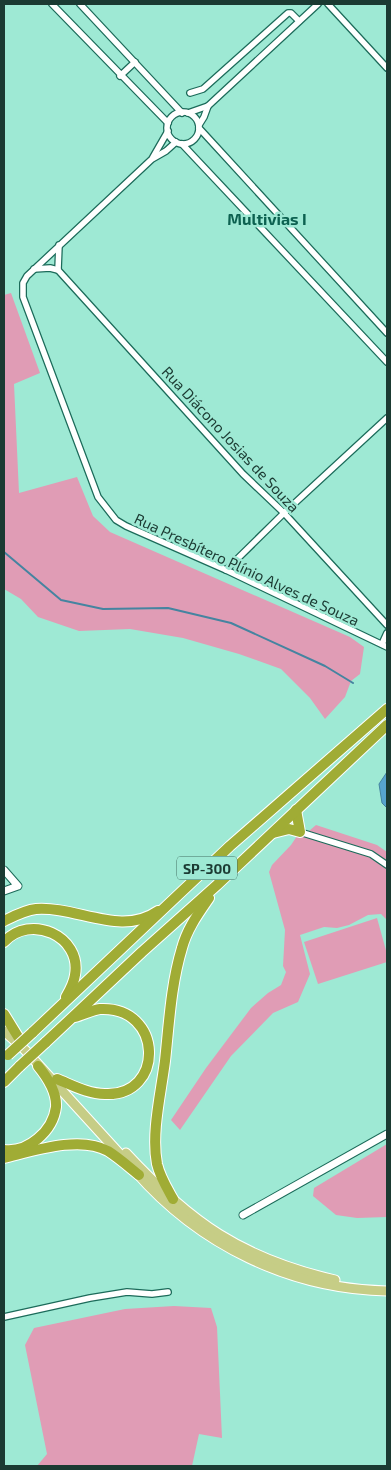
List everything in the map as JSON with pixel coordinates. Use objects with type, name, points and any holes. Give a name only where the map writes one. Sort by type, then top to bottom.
[{"type":"highway","name":"SP-300","points":[[6,1057],[230,846],[385,709]]},
{"type":"highway","name":"SP-300","points":[[4,1082],[142,952],[218,885],[387,725]]},
{"type":"highway","points":[[272,833],[289,829],[300,832],[296,810]]},
{"type":"highway","points":[[173,1199],[157,1164],[156,1144],[157,1118],[175,976],[189,928],[218,885]]},
{"type":"highway","points":[[4,921],[35,909],[53,909],[120,922],[139,920],[154,914],[175,899]]},
{"type":"highway","points":[[4,942],[18,931],[33,928],[49,931],[60,937],[67,944],[75,962],[76,974],[59,1008]]},
{"type":"highway","points":[[57,1079],[89,1092],[114,1093],[136,1083],[145,1073],[149,1064],[150,1054],[147,1037],[132,1017],[112,1010],[99,1009],[72,1019]]},
{"type":"highway","points":[[4,1014],[20,1040]]},
{"type":"highway","points":[[4,1150],[22,1148],[30,1144],[41,1137],[50,1123],[56,1108],[54,1095],[49,1080],[38,1066]]},
{"type":"highway","points":[[4,1158],[36,1150],[75,1144],[92,1145],[107,1150],[139,1176]]},
{"type":"main road","points":[[4,1026],[20,1040],[139,1167],[197,1220],[217,1234],[244,1250],[274,1263],[334,1280],[387,1285]]},
{"type":"main road","points":[[4,1031],[25,1050],[139,1176],[162,1199],[205,1234],[236,1252],[267,1266],[320,1283],[358,1290],[387,1291]]},
{"type":"street","points":[[80,4],[185,113],[194,116],[199,127],[387,333]]},
{"type":"street","points":[[318,4],[208,106],[174,116],[168,123],[168,131],[172,139],[179,143],[387,362]]},
{"type":"street","points":[[328,4],[387,68]]},
{"type":"street","points":[[56,5],[120,76],[168,123]]},
{"type":"street","points":[[190,93],[203,89],[288,13],[291,13],[299,21]]},
{"type":"street","points":[[120,76],[135,62]]},
{"type":"street","points":[[152,159],[179,143],[193,141],[208,106]]},
{"type":"street","points":[[152,159],[168,131]]},
{"type":"street","name":"Rua Presbítero Plínio Alves de Souza","points":[[152,159],[45,258],[27,276],[23,283],[23,297],[98,497],[116,520],[126,526],[226,570],[385,646]]},
{"type":"street","points":[[34,269],[50,268],[58,270],[59,245]]},
{"type":"street","name":"Rua Diácono Josias de Souza","points":[[58,270],[243,474],[284,514],[387,625]]},
{"type":"street","points":[[226,570],[387,418]]},
{"type":"street","points":[[385,646],[387,634]]},
{"type":"street","points":[[300,832],[371,854],[387,865]]},
{"type":"street","points":[[4,870],[18,886],[4,891]]},
{"type":"street","points":[[242,1215],[387,1134]]},
{"type":"street","points":[[4,1317],[127,1292],[152,1294],[168,1292]]},
{"type":"shaded area","points":[[11,293],[40,373],[14,384],[19,493],[77,477],[93,516],[110,532],[350,637],[364,647],[360,674],[351,681],[345,697],[325,719],[310,698],[281,669],[239,654],[183,638],[130,629],[79,631],[38,617],[21,599],[4,589],[4,295]]},
{"type":"shaded area","points":[[316,825],[377,845],[387,852],[387,920],[381,914],[368,915],[349,925],[337,928],[324,927],[300,935],[310,974],[298,1002],[273,1013],[231,1056],[180,1130],[171,1120],[206,1068],[251,1008],[268,993],[281,985],[286,972],[283,966],[285,930],[269,872],[272,865],[291,845],[301,830],[309,831]]},
{"type":"shaded area","points":[[377,918],[387,954],[387,962],[318,984],[304,942]]},
{"type":"shaded area","points":[[387,1144],[387,1217],[357,1218],[336,1215],[313,1196],[314,1188]]},
{"type":"shaded area","points":[[174,1306],[211,1308],[217,1327],[222,1438],[199,1434],[192,1466],[37,1466],[47,1454],[25,1345],[34,1328],[125,1309]]},
{"type":"water","points":[[387,772],[387,808],[382,803],[379,784]]},
{"type":"waterway","points":[[4,552],[61,600],[103,609],[168,608],[231,623],[325,666],[353,683]]},
{"type":"district","name":"Multivias I","points":[[267,218]]}]
